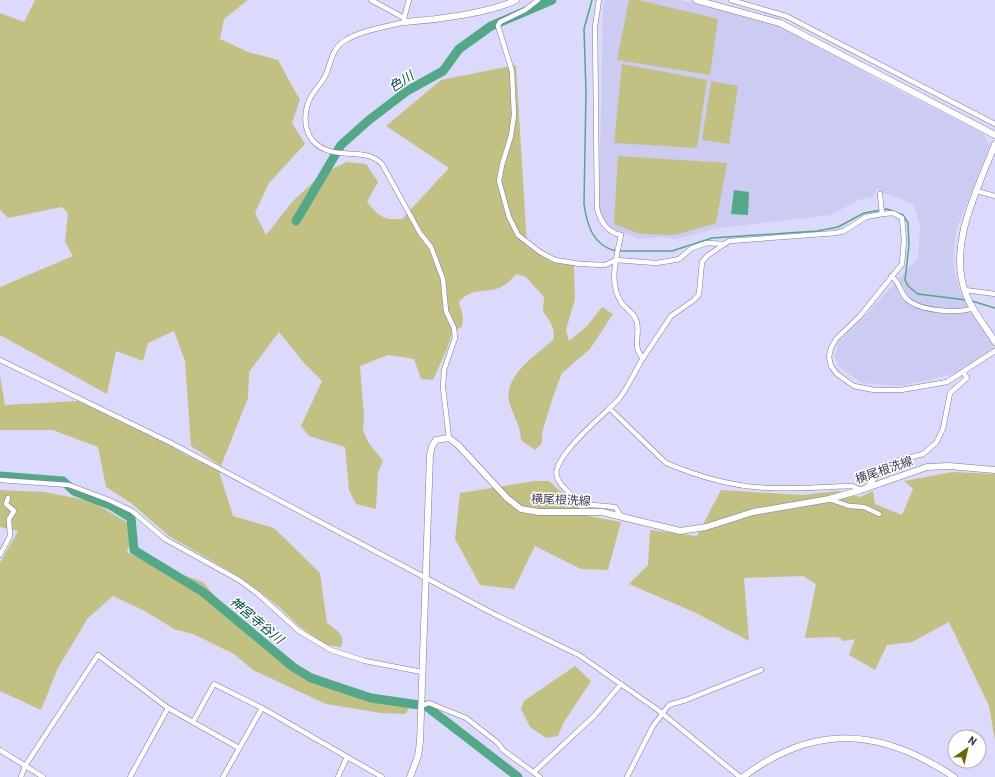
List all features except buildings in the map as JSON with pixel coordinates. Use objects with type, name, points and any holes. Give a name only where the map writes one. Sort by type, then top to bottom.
[{"type":"main road","points":[[405,20],[423,21],[485,10],[506,6],[516,0]]},
{"type":"main road","points":[[696,0],[780,23],[995,135]]},
{"type":"main road","points":[[995,144],[967,216],[961,243],[961,263],[965,290],[995,342]]},
{"type":"main road","points":[[410,777],[418,756],[427,577],[431,451],[436,440],[449,438]]},
{"type":"main road","name":"横尾根洗線","points":[[449,438],[458,445],[507,498],[521,509],[539,512],[588,511],[621,516],[680,531],[706,527],[761,510],[830,499],[927,467],[949,466],[995,470]]},
{"type":"main road","points":[[743,777],[778,753],[801,745],[821,741],[853,738],[886,743],[906,749],[924,758],[954,777]]},
{"type":"street","points":[[371,0],[405,20]]},
{"type":"street","points":[[405,20],[409,0]]},
{"type":"street","points":[[538,0],[525,10],[500,22],[498,26],[512,71],[514,115],[511,136],[499,181],[503,200],[518,236],[550,258],[580,264],[605,265],[616,260],[656,263],[669,261],[679,259],[692,248],[707,243],[725,244]]},
{"type":"street","points":[[599,0],[595,27],[597,208],[599,217],[603,224],[614,234],[621,235],[614,270],[617,294],[621,303],[636,317],[638,325],[636,342],[638,350],[643,358]]},
{"type":"street","points":[[731,0],[786,16],[995,124]]},
{"type":"street","points":[[405,20],[359,34],[343,42],[334,52],[327,73],[311,96],[306,113],[305,126],[313,141],[332,152],[375,157],[382,164],[420,233],[431,247],[443,279],[446,311],[454,328],[455,338],[443,376],[449,438]]},
{"type":"street","points":[[977,191],[995,196]]},
{"type":"street","points":[[880,194],[882,212]]},
{"type":"street","points":[[621,516],[615,507],[581,504],[557,477],[557,471],[572,444],[610,408],[618,398],[671,316],[694,300],[699,294],[702,262],[707,256],[729,241],[836,233],[844,231],[866,217],[882,212],[898,215],[902,218],[904,231],[902,264],[860,316],[836,338],[831,348],[829,357],[831,366],[845,381],[859,388],[874,390],[901,390],[946,382],[995,351]]},
{"type":"street","points":[[891,276],[898,282],[906,299],[916,306],[960,311],[974,308]]},
{"type":"street","points":[[965,290],[995,294]]},
{"type":"street","points":[[0,360],[168,442],[427,577],[492,613],[579,655],[661,713],[740,777]]},
{"type":"street","points":[[610,408],[666,463],[678,468],[741,485],[769,488],[852,486],[864,489],[893,462],[923,454],[936,443],[943,428],[950,393],[966,378],[962,372]]},
{"type":"street","points":[[0,480],[68,485],[109,500],[132,511],[165,539],[239,580],[258,594],[299,631],[332,650],[365,661],[422,672]]},
{"type":"street","points":[[0,555],[10,536],[9,519],[14,511],[6,504],[8,498]]},
{"type":"street","points":[[830,499],[850,506],[864,507],[879,514]]},
{"type":"street","points":[[21,777],[25,766],[98,655],[168,708],[239,748]]},
{"type":"street","points":[[627,777],[661,713],[669,705],[686,700],[761,670]]},
{"type":"street","points":[[193,722],[214,684],[262,708],[382,777]]},
{"type":"street","points":[[534,772],[594,715],[621,684]]},
{"type":"street","points":[[421,706],[429,703],[466,718],[498,743],[503,750],[540,777]]},
{"type":"street","points":[[130,777],[168,708]]},
{"type":"street","points":[[223,777],[262,708]]},
{"type":"street","points":[[0,750],[43,777]]},
{"type":"street","points":[[338,777],[347,757]]},
{"type":"shaded area","points":[[35,0],[248,0],[224,19],[220,39],[248,52],[278,60],[300,100],[292,123],[305,144],[269,183],[255,213],[266,235],[293,201],[323,173],[347,162],[366,164],[378,182],[367,202],[375,211],[385,218],[402,219],[449,168],[386,126],[441,80],[516,65],[527,246],[549,261],[574,265],[575,299],[566,330],[569,341],[587,326],[602,307],[613,314],[590,349],[562,373],[542,433],[542,443],[535,450],[521,440],[520,430],[510,405],[510,385],[521,368],[553,340],[554,332],[550,322],[543,312],[544,297],[526,277],[516,274],[502,287],[472,293],[459,302],[463,317],[462,326],[452,334],[433,380],[421,379],[414,359],[388,355],[360,366],[364,416],[363,430],[368,442],[383,461],[378,472],[376,509],[356,504],[349,490],[345,447],[309,436],[301,426],[322,381],[304,363],[279,332],[249,372],[248,398],[221,466],[191,446],[185,361],[174,331],[148,343],[143,361],[116,351],[107,394],[0,335],[0,287],[73,256],[65,242],[68,213],[62,207],[8,218],[0,210],[0,13],[24,22]]},
{"type":"shaded area","points":[[605,0],[680,0],[779,25],[798,33],[880,81],[983,133],[990,145],[956,230],[953,257],[956,279],[962,296],[995,348],[958,373],[902,386],[862,383],[839,367],[834,356],[839,341],[862,319],[918,258],[920,227],[914,205],[897,197],[883,193],[878,188],[872,197],[858,200],[831,215],[718,228],[677,239],[660,237],[639,239],[612,229],[605,223],[599,208],[603,5]]},
{"type":"shaded area","points":[[629,0],[639,0],[718,19],[710,75],[617,60]]},
{"type":"shaded area","points":[[622,64],[707,80],[697,148],[614,143]]},
{"type":"shaded area","points":[[711,81],[738,86],[729,144],[702,140]]},
{"type":"shaded area","points":[[618,156],[727,163],[716,223],[675,235],[640,234],[614,224]]},
{"type":"shaded area","points":[[734,190],[749,192],[748,215],[731,214]]},
{"type":"shaded area","points":[[0,376],[5,405],[79,401],[135,424],[186,455],[219,471],[233,516],[274,528],[320,573],[327,623],[337,630],[341,636],[341,647],[326,645],[300,627],[279,607],[243,579],[169,536],[131,503],[106,487],[98,447],[53,430],[0,430]]},
{"type":"shaded area","points":[[952,472],[995,474],[995,741],[989,706],[949,622],[912,642],[887,645],[875,670],[849,655],[855,639],[844,641],[838,637],[805,638],[816,584],[803,576],[744,578],[749,641],[696,613],[629,584],[648,565],[650,530],[697,536],[721,490],[802,495],[838,491],[860,497],[873,491],[875,504],[902,515],[913,489],[904,481]]},
{"type":"shaded area","points":[[535,481],[549,481],[588,516],[621,522],[608,570],[581,569],[535,546],[514,589],[480,585],[455,539],[460,493]]},
{"type":"shaded area","points":[[0,490],[44,492],[91,501],[135,527],[127,552],[147,562],[203,582],[221,604],[304,670],[354,689],[410,707],[405,714],[381,713],[326,704],[253,670],[234,654],[193,634],[174,629],[145,611],[113,596],[88,618],[58,668],[41,710],[0,691],[0,563],[18,531],[0,527]]},
{"type":"shaded area","points":[[575,666],[591,681],[564,722],[558,736],[546,738],[530,727],[521,709],[524,701]]},
{"type":"waterway","name":"色川","points":[[296,221],[341,145],[369,120],[407,91],[443,71],[459,49],[491,26],[552,0]]},
{"type":"waterway","points":[[592,0],[584,29],[586,92],[584,204],[587,220],[592,234],[602,244],[616,251]]},
{"type":"waterway","points":[[620,251],[672,251],[712,238],[817,231],[838,227],[864,213],[887,209],[903,215],[908,223],[909,245],[905,280],[908,286],[918,294],[966,300]]},
{"type":"waterway","points":[[972,301],[995,308]]},
{"type":"waterway","name":"神宮寺谷川","points":[[0,476],[63,481],[74,491],[110,505],[131,518],[134,550],[203,592],[293,667],[311,678],[371,698],[426,706],[518,777]]}]
